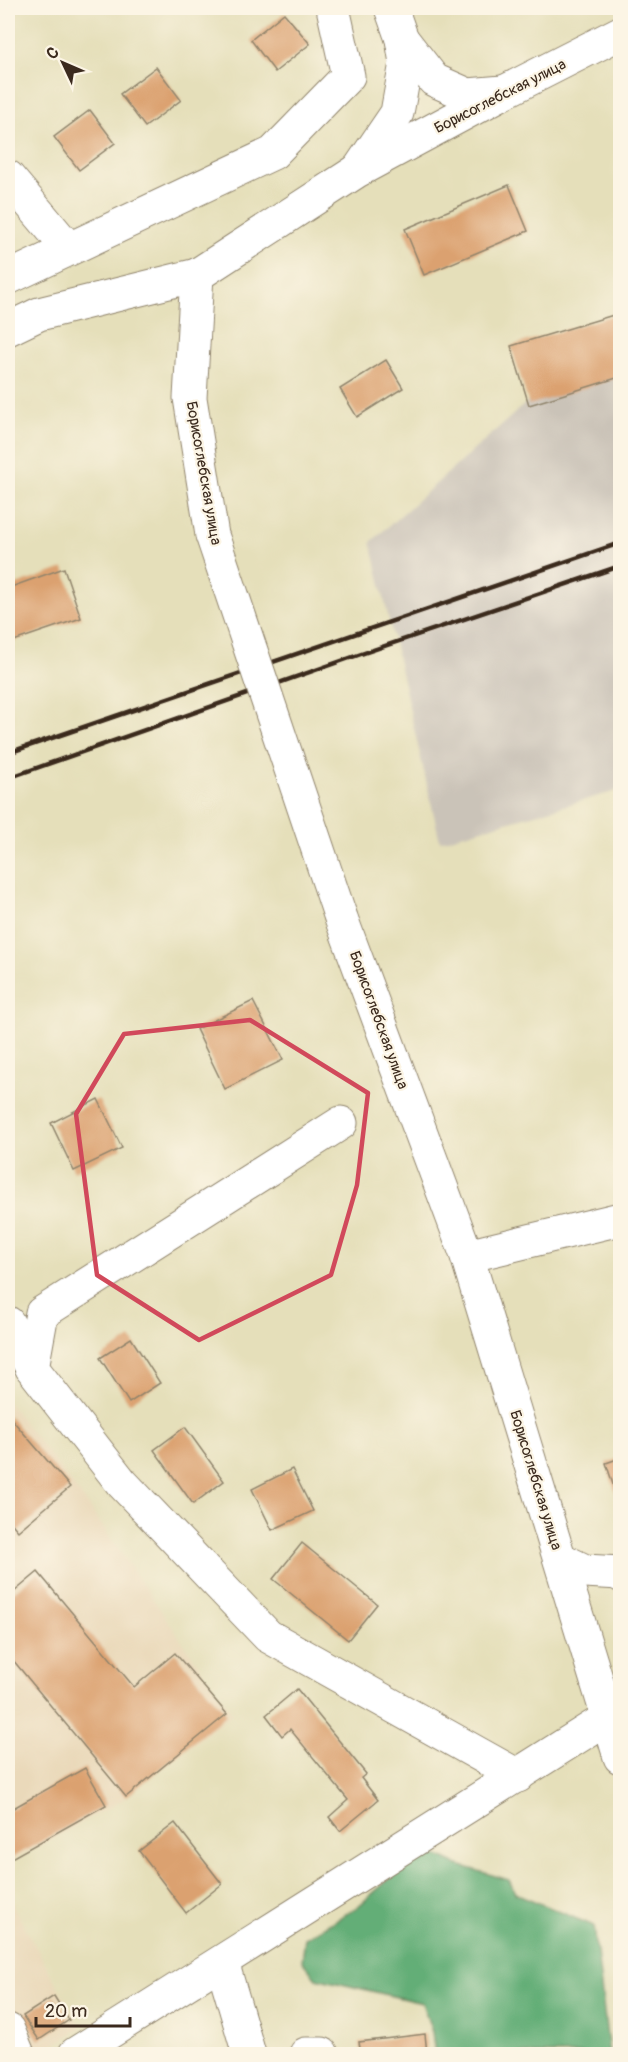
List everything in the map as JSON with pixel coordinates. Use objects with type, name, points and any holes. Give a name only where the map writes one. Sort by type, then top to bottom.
[{"type":"street","points":[[8,278],[273,153],[348,76],[333,8]]},
{"type":"street","points":[[357,171],[397,113],[406,63],[402,39],[392,8]]},
{"type":"street","points":[[402,39],[434,80],[468,95],[504,92]]},
{"type":"street","name":"Борисоглебская улица","points":[[8,329],[39,314],[197,275],[357,171],[504,92],[617,40]]},
{"type":"street","points":[[8,177],[68,248]]},
{"type":"street","name":"Борисоглебская улица","points":[[197,275],[190,398],[212,535],[341,918],[467,1256],[621,1757]]},
{"type":"street","points":[[32,1368],[42,1313],[341,1123]]},
{"type":"street","points":[[467,1256],[621,1219]]},
{"type":"street","points":[[8,1323],[32,1368],[121,1482],[268,1636],[518,1776]]},
{"type":"street","points":[[560,1559],[585,1571],[620,1573],[621,1575]]},
{"type":"street","points":[[75,2055],[609,1717]]},
{"type":"street","points":[[222,1962],[249,2055]]},
{"type":"street","points":[[8,2030],[18,2055]]},
{"type":"street","points":[[306,2055],[322,2055]]},
{"type":"highlighted area","points":[[250,1020],[368,1093],[357,1185],[331,1275],[199,1340],[97,1275],[76,1114],[124,1034]]},
{"type":"shaded area","points":[[620,319],[620,790],[440,841],[371,542]]},
{"type":"shaded area","points":[[8,1402],[80,1494],[232,1713],[121,1801],[8,1863]]},
{"type":"shaded area","points":[[8,1897],[81,2028],[39,2054],[8,2054]]},
{"type":"green space","points":[[434,1854],[455,1864],[509,1880],[515,1893],[594,1926],[609,2054],[435,2054],[432,2032],[422,2003],[316,1978],[302,1961],[305,1938],[355,1909],[410,1861]]},
{"type":"building","points":[[284,13],[310,44],[275,72],[251,40]]},
{"type":"building","points":[[156,67],[181,100],[145,127],[120,94]]},
{"type":"building","points":[[90,110],[115,143],[79,170],[54,137]]},
{"type":"building","points":[[509,185],[528,231],[424,275],[405,229]]},
{"type":"building","points":[[620,313],[620,377],[529,405],[511,346]]},
{"type":"building","points":[[386,360],[403,388],[357,417],[340,389]]},
{"type":"building","points":[[64,568],[81,618],[8,643],[8,588]]},
{"type":"building","points":[[253,1001],[283,1060],[225,1089],[196,1029]]},
{"type":"building","points":[[98,1099],[122,1148],[74,1171],[51,1123]]},
{"type":"building","points":[[131,1338],[160,1383],[129,1403],[100,1358]]},
{"type":"building","points":[[8,1415],[70,1487],[18,1531],[8,1519]]},
{"type":"building","points":[[185,1427],[224,1481],[193,1504],[154,1450]]},
{"type":"building","points":[[620,1458],[620,1506],[606,1463]]},
{"type":"building","points":[[292,1469],[313,1511],[272,1530],[252,1489]]},
{"type":"building","points":[[302,1543],[377,1604],[348,1640],[273,1579]]},
{"type":"building","points":[[38,1572],[134,1687],[175,1653],[227,1714],[126,1797],[8,1654],[8,1597]]},
{"type":"building","points":[[297,1689],[366,1774],[361,1778],[378,1800],[340,1831],[329,1817],[348,1800],[290,1729],[282,1736],[266,1715]]},
{"type":"building","points":[[85,1768],[106,1805],[8,1860],[8,1811]]},
{"type":"building","points":[[175,1823],[222,1884],[186,1913],[139,1851]]},
{"type":"building","points":[[54,1996],[69,2020],[39,2040],[23,2016]]},
{"type":"building","points":[[425,2034],[427,2054],[361,2054],[359,2042]]},
{"type":"railway","points":[[8,753],[620,543]]},
{"type":"railway","points":[[8,778],[620,566]]}]
